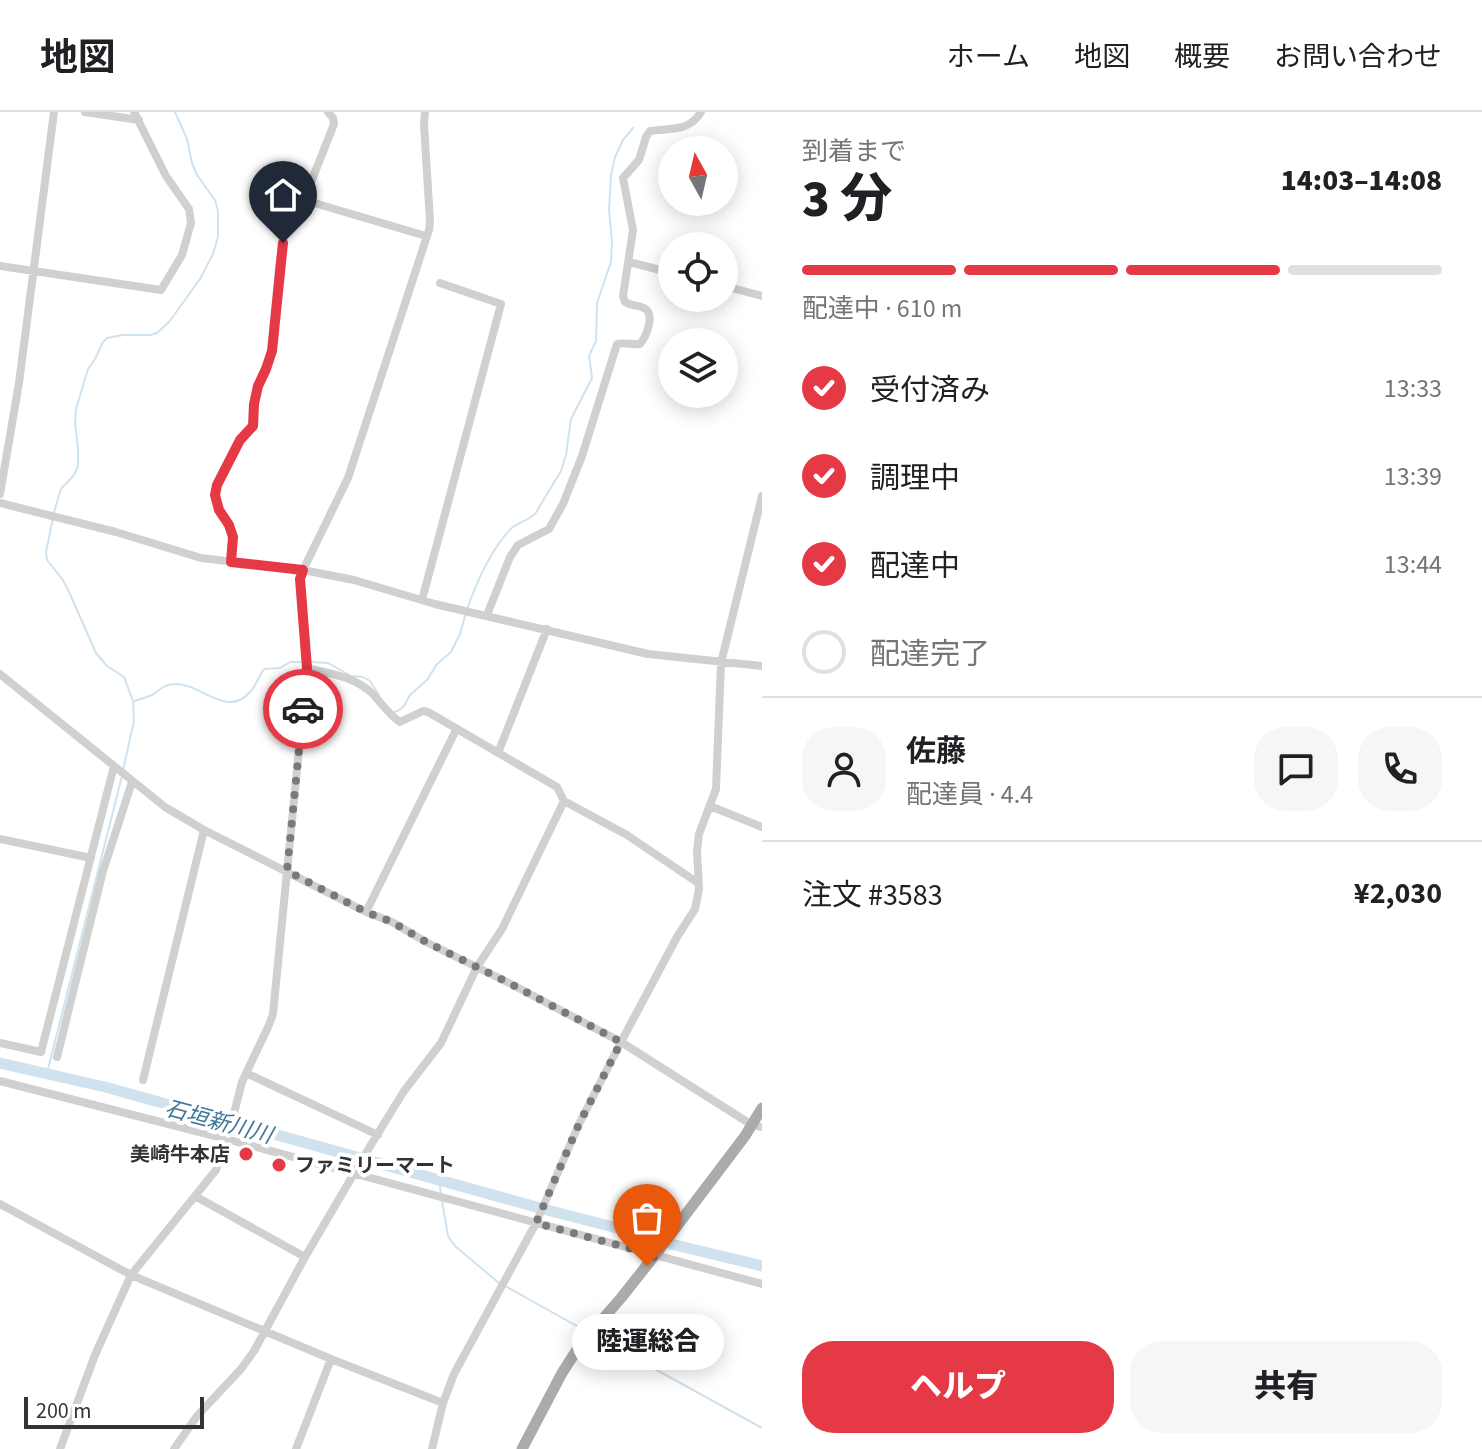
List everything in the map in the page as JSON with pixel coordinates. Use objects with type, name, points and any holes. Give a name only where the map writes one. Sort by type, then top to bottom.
[{"type":"main road","points":[[522,1449],[574,1352],[757,1126],[762,1108]]},
{"type":"street","points":[[0,494],[19,383],[54,112]]},
{"type":"street","points":[[0,266],[161,290],[182,255],[191,223],[189,209],[166,176],[137,116],[85,112]]},
{"type":"street","points":[[304,200],[334,124],[328,112]]},
{"type":"street","points":[[60,1449],[95,1355],[131,1275],[216,1170],[242,1082],[273,1014],[307,668],[300,579],[348,478],[426,236],[430,221],[425,112]]},
{"type":"street","points":[[487,615],[510,557],[518,545],[549,529],[558,514],[582,456],[617,344],[640,344],[645,336],[650,314],[643,308],[630,306],[623,296],[633,230],[623,178],[639,160],[650,131],[684,127],[693,123],[701,112]]},
{"type":"street","points":[[231,562],[233,537],[215,495],[240,440],[253,426],[258,386],[272,351],[279,266],[290,197],[426,236]]},
{"type":"street","points":[[629,262],[658,269]]},
{"type":"street","points":[[422,600],[501,304],[440,283]]},
{"type":"street","points":[[738,290],[762,296]]},
{"type":"street","points":[[432,1449],[454,1374],[538,1219],[579,1124],[621,1042],[695,909],[699,834],[716,789],[721,663],[762,496]]},
{"type":"street","points":[[0,503],[116,532],[201,558],[303,570],[354,580],[422,600],[648,654],[762,666]]},
{"type":"street","points":[[498,753],[547,629]]},
{"type":"street","points":[[307,668],[359,683],[400,722],[423,711],[428,712],[557,787],[564,801],[627,835],[698,883]]},
{"type":"street","points":[[0,674],[165,807],[204,830],[366,912],[392,922],[621,1042],[757,1126]]},
{"type":"street","points":[[366,912],[456,730]]},
{"type":"street","points":[[0,1043],[41,1052],[114,766]]},
{"type":"street","points":[[57,1057],[103,871],[132,782]]},
{"type":"street","points":[[174,1449],[197,1416],[241,1369],[369,1148],[404,1091],[441,1043],[477,967],[502,929],[564,801]]},
{"type":"street","points":[[710,806],[762,827]]},
{"type":"street","points":[[143,1080],[204,830]]},
{"type":"street","points":[[0,839],[91,858]]},
{"type":"street","points":[[246,1073],[378,1135]]},
{"type":"street","points":[[0,1081],[356,1170],[658,1252],[762,1284]]},
{"type":"street","points":[[195,1196],[305,1257]]},
{"type":"street","points":[[0,1204],[131,1275],[443,1403]]},
{"type":"street","points":[[296,1449],[331,1359]]},
{"type":"waterway","points":[[54,512],[61,489],[78,466],[76,409],[88,369],[103,342],[107,338],[123,335],[157,333],[169,322],[200,279],[213,254],[218,237],[218,211],[215,200],[197,175],[187,139],[175,112]]},
{"type":"waterway","points":[[467,610],[498,544],[513,527],[535,514],[561,471],[571,419],[592,378],[589,356],[596,341],[597,303],[611,262],[611,175],[615,157],[633,128]]},
{"type":"waterway","points":[[53,518],[47,560],[63,580],[96,653],[107,666],[124,677],[133,701],[134,721],[123,770]]},
{"type":"waterway","points":[[393,712],[404,706],[410,695],[451,652],[465,616]]},
{"type":"waterway","points":[[134,701],[175,684],[233,702],[251,691],[264,669],[280,668],[290,662],[304,662]]},
{"type":"waterway","points":[[311,662],[328,663],[351,676],[363,677],[370,681],[379,695]]},
{"type":"waterway","points":[[47,1073],[122,776]]},
{"type":"waterway","name":"石垣新川川","points":[[0,1063],[105,1087],[675,1245],[762,1266]]},
{"type":"waterway","points":[[439,1178],[441,1195]]},
{"type":"waterway","points":[[442,1201],[448,1236],[455,1246],[499,1283]]},
{"type":"waterway","points":[[505,1286],[584,1330]]},
{"type":"waterway","points":[[595,1336],[762,1428]]},
{"type":"way so far","points":[[303,709],[287,871],[392,922],[621,1042],[579,1124],[536,1223],[655,1255],[647,1266]]},
{"type":"place","name":"美崎牛本店","points":[[246,1154]]},
{"type":"place","name":"ファミリーマート","points":[[279,1165]]},
{"type":"place","name":"陸運総合","points":[[647,1266]]},
{"type":"route","points":[[283,243],[272,351],[258,386],[253,426],[240,440],[215,495],[233,537],[231,562],[303,570],[300,579],[307,668],[303,709]]}]
